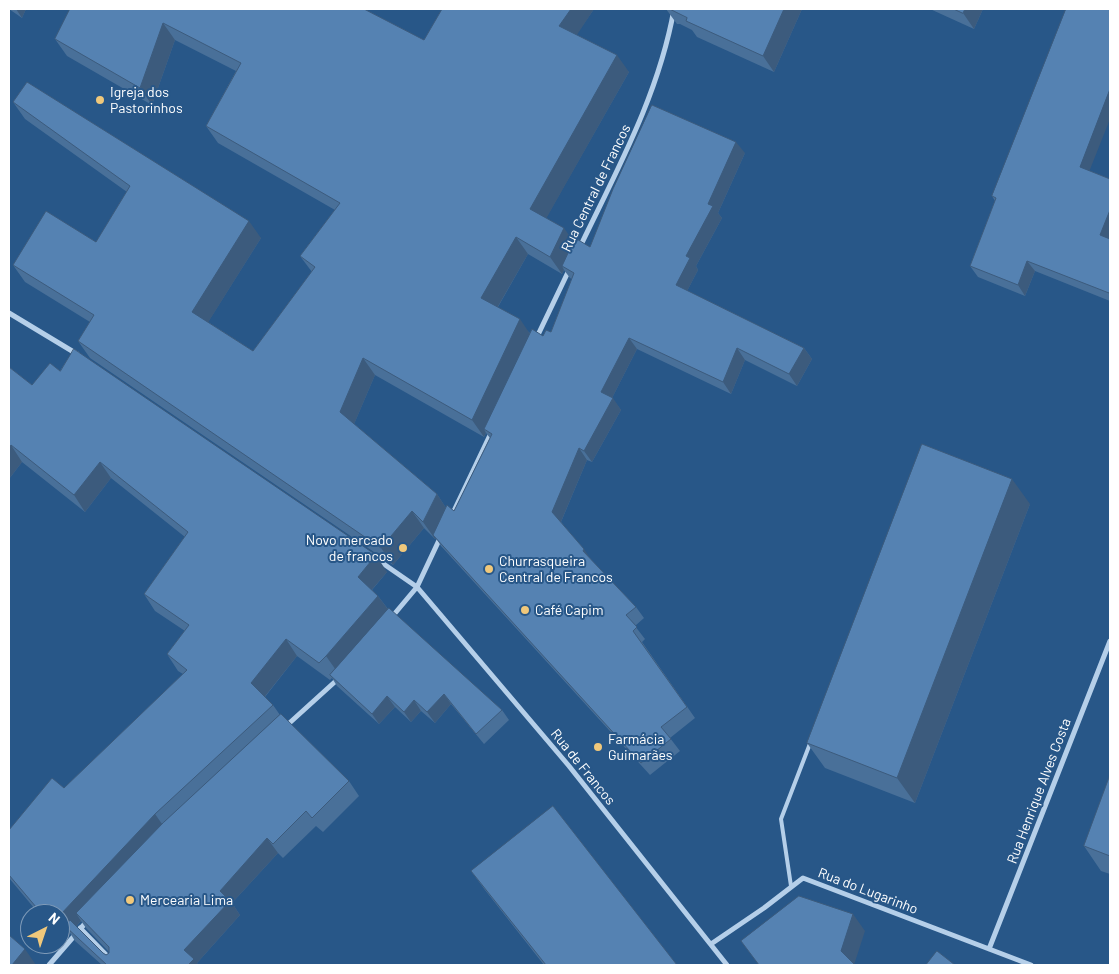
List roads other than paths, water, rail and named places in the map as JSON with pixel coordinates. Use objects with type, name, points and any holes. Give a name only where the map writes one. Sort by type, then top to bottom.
[{"type":"street","name":"Rua Central de Francos","points":[[578,253],[641,120],[661,66],[674,9]]},
{"type":"street","name":"Rua Central de Francos","points":[[535,342],[573,262]]},
{"type":"street","points":[[9,313],[84,359]]},
{"type":"street","points":[[450,519],[492,430]]},
{"type":"street","points":[[385,625],[417,587],[445,528]]},
{"type":"street","name":"Rua de Francos","points":[[368,553],[417,587],[569,766],[727,965]]},
{"type":"street","name":"Rua Henrique Alves Costa","points":[[989,949],[1110,640]]},
{"type":"street","points":[[277,735],[341,676]]},
{"type":"street","name":"Rua do Lugarinho","points":[[711,944],[764,908],[803,878],[1031,965]]},
{"type":"street","points":[[49,965],[93,914]]},
{"type":"street","points":[[80,928],[116,965]]},
{"type":"lane","points":[[791,886],[781,819],[812,738]]},
{"type":"place","name":"Igreja dos Pastorinhos","points":[[100,100]]},
{"type":"place","name":"Novo mercado de francos","points":[[403,548]]},
{"type":"place","name":"Churrasqueira Central de Francos","points":[[489,569]]},
{"type":"place","name":"Café Capim","points":[[525,610]]},
{"type":"place","name":"Farmácia Guimarães","points":[[598,747]]},
{"type":"place","name":"Mercearia Lima","points":[[130,900]]}]
